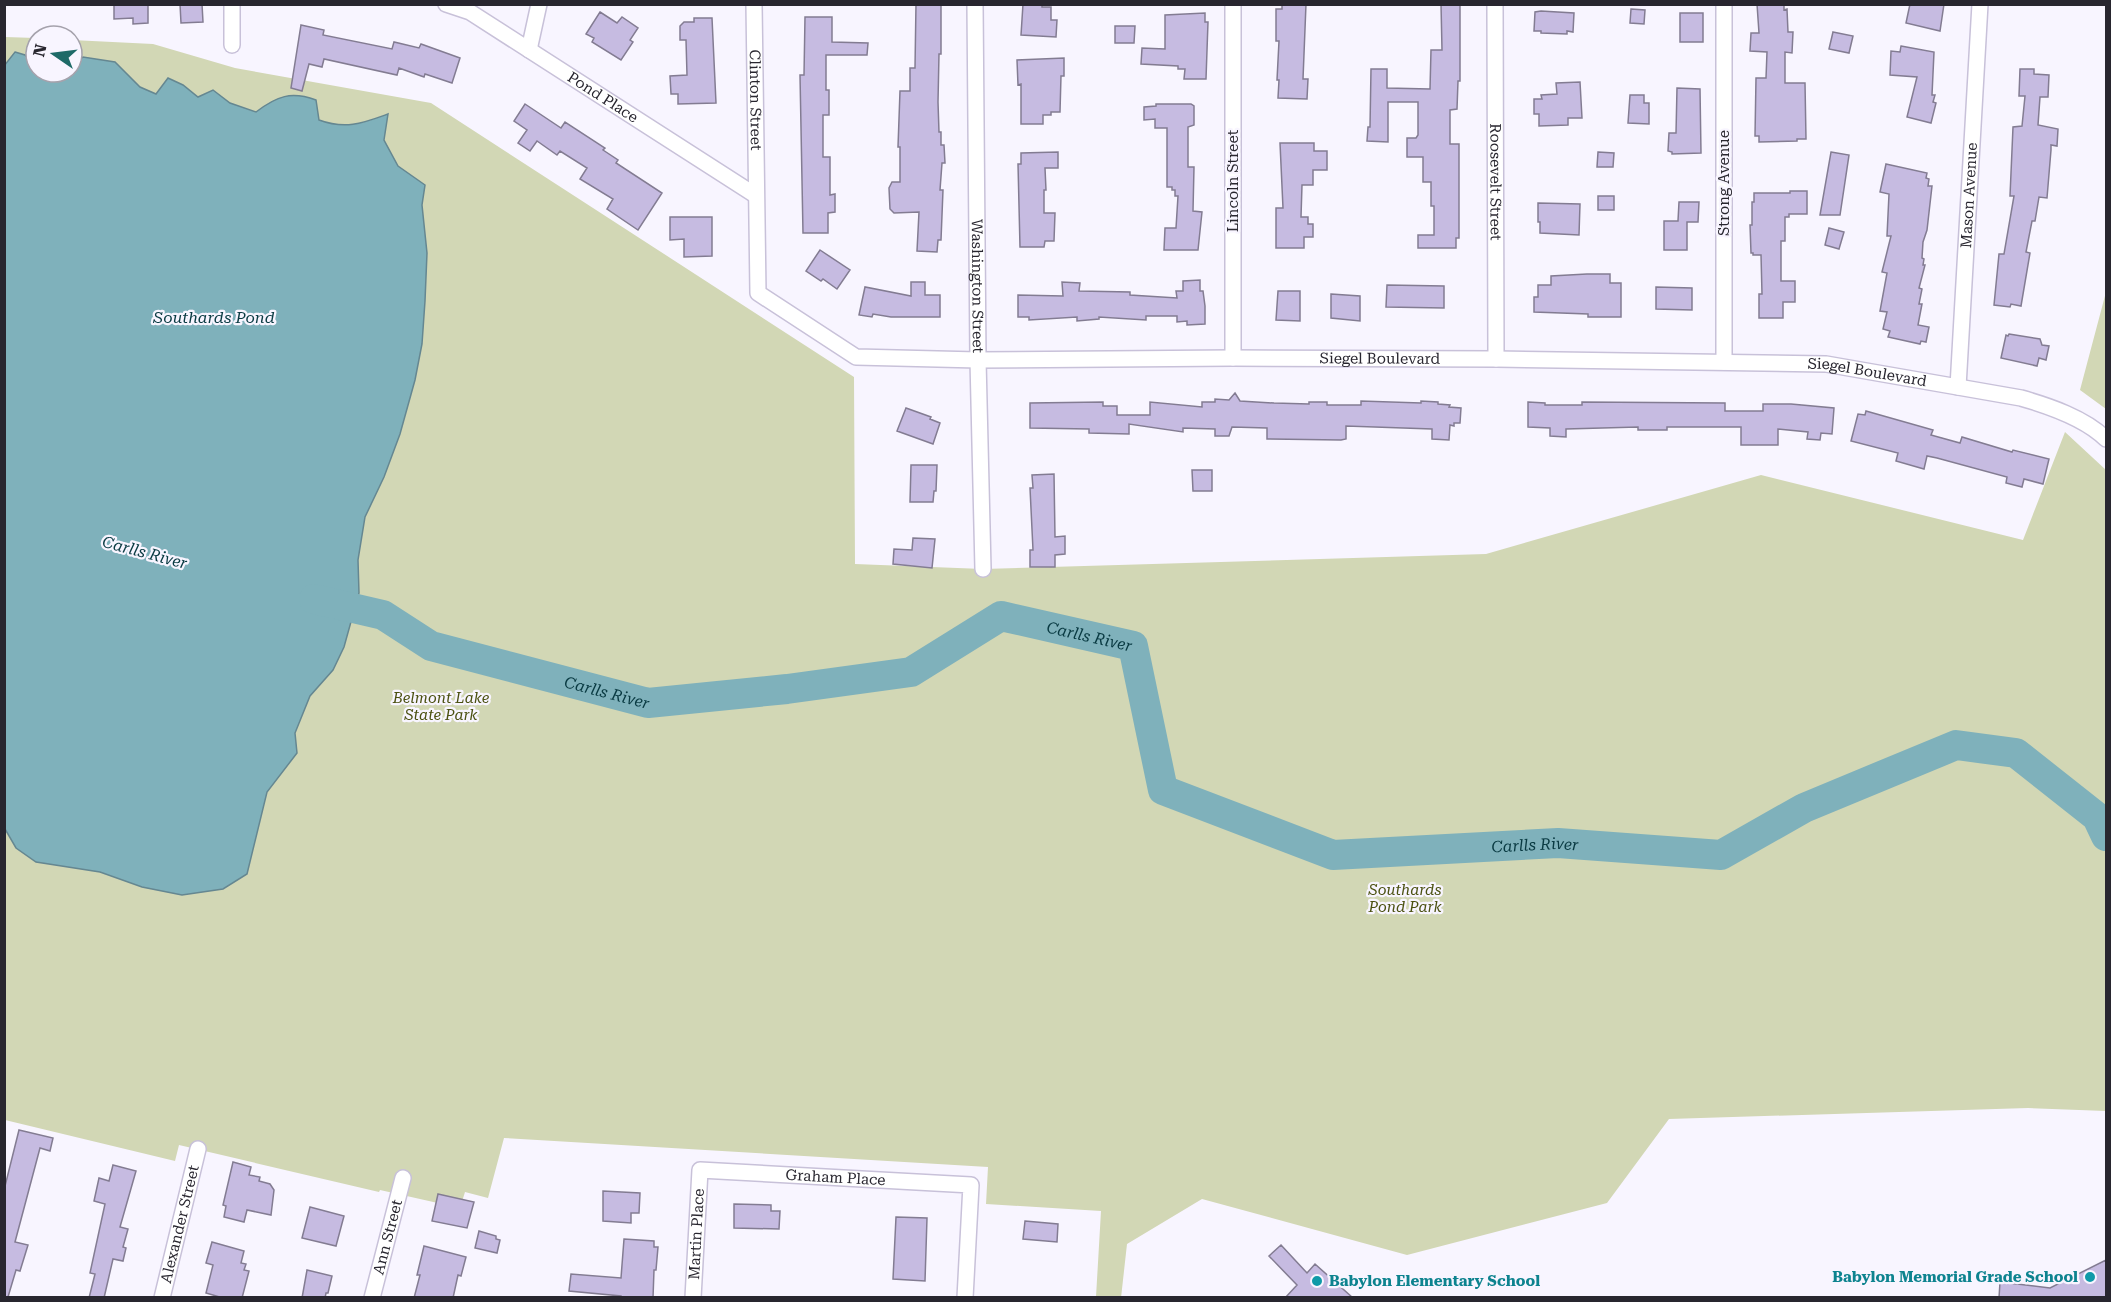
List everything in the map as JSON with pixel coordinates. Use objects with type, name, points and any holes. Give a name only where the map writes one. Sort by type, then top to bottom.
[{"type":"street","points":[[232,4],[232,45]]},
{"type":"street","name":"Pond Place","points":[[446,4],[470,12],[755,195]]},
{"type":"street","points":[[529,50],[539,4]]},
{"type":"street","name":"Clinton Street","points":[[754,4],[755,195]]},
{"type":"street","name":"Washington Street","points":[[975,4],[982,569]]},
{"type":"street","name":"Lincoln Street","points":[[1233,4],[1233,358]]},
{"type":"street","name":"Roosevelt Street","points":[[1495,4],[1496,359]]},
{"type":"street","name":"Strong Avenue","points":[[1724,4],[1724,362]]},
{"type":"street","name":"Mason Avenue","points":[[1958,387],[1980,4]]},
{"type":"street","name":"Siegel Boulevard","points":[[755,195],[758,293],[856,357],[978,360],[1496,359],[1826,364],[2021,398],[2051,406],[2099,432],[2106,439]]},
{"type":"street","name":"Alexander Street","points":[[162,1298],[198,1149]]},
{"type":"street","name":"Graham Place","points":[[700,1170],[971,1185],[965,1298]]},
{"type":"street","name":"Martin Place","points":[[693,1298],[700,1170]]},
{"type":"street","name":"Ann Street","points":[[372,1298],[403,1178]]},
{"type":"green space","name":"Southards Pond Park","points":[[5,37],[24,38],[24,84],[84,84],[84,41],[153,44],[235,68],[431,103],[854,377],[855,564],[983,569],[1486,554],[1761,475],[2023,540],[2065,432],[2106,470],[2106,1111],[2028,1108],[1669,1119],[1607,1203],[1407,1255],[1202,1199],[1127,1244],[1121,1298],[1096,1297],[1101,1211],[986,1204],[988,1167],[504,1138],[488,1198],[465,1192],[460,1208],[380,1190],[379,1192],[179,1145],[175,1161],[5,1120]]},
{"type":"green space","points":[[2106,292],[2106,409],[2080,390]]},
{"type":"water","name":"Southards Pond","points":[[15,52],[24,55],[24,84],[84,84],[84,57],[115,62],[140,87],[156,94],[168,78],[183,85],[198,97],[213,90],[230,103],[256,112],[278,99],[299,96],[316,100],[319,120],[338,125],[354,124],[388,114],[384,140],[398,166],[425,185],[422,205],[427,253],[422,344],[400,434],[384,477],[365,517],[358,560],[359,593],[344,647],[333,670],[310,696],[295,733],[297,753],[267,792],[247,874],[223,889],[182,895],[142,887],[100,872],[36,862],[16,848],[5,829],[4,66]]},
{"type":"building","points":[[114,4],[148,4],[148,23],[133,24],[133,18],[114,19]]},
{"type":"building","points":[[180,4],[202,4],[203,22],[181,23]]},
{"type":"building","points":[[916,4],[941,4],[938,102],[939,132],[941,132],[941,145],[944,145],[945,163],[942,163],[941,240],[938,240],[937,252],[917,251],[919,212],[894,213],[890,209],[889,188],[892,182],[900,182],[900,147],[898,147],[900,91],[910,91],[910,68],[915,68]]},
{"type":"building","points":[[1023,4],[1042,4],[1042,7],[1051,7],[1051,20],[1057,20],[1056,37],[1021,35]]},
{"type":"building","points":[[1282,4],[1306,4],[1303,79],[1308,79],[1307,99],[1278,98],[1279,41],[1276,41],[1276,9],[1282,9]]},
{"type":"building","points":[[1441,4],[1460,4],[1460,81],[1458,81],[1457,109],[1450,110],[1450,144],[1459,144],[1459,238],[1456,238],[1456,248],[1418,248],[1418,235],[1434,235],[1434,206],[1431,206],[1431,182],[1423,182],[1423,157],[1407,157],[1407,138],[1416,138],[1418,135],[1418,102],[1388,102],[1388,142],[1367,141],[1368,127],[1370,127],[1371,69],[1387,69],[1387,88],[1430,89],[1431,50],[1442,50]]},
{"type":"building","points":[[1757,4],[1784,4],[1784,10],[1787,9],[1788,32],[1793,32],[1792,53],[1785,52],[1785,83],[1805,83],[1806,139],[1759,142],[1759,136],[1755,136],[1756,78],[1766,78],[1767,52],[1750,51],[1751,33],[1759,33]]},
{"type":"building","points":[[1910,4],[1944,4],[1940,31],[1906,23]]},
{"type":"building","points":[[1631,9],[1645,10],[1644,24],[1630,23]]},
{"type":"building","points":[[600,12],[617,23],[622,17],[638,28],[630,40],[633,42],[621,60],[592,42],[594,38],[586,34]]},
{"type":"building","points":[[1535,12],[1574,13],[1573,32],[1567,31],[1567,34],[1534,31]]},
{"type":"building","points":[[1205,13],[1205,22],[1208,22],[1206,79],[1184,79],[1185,69],[1178,69],[1178,66],[1141,64],[1142,48],[1165,49],[1165,15]]},
{"type":"building","points":[[1680,13],[1703,13],[1703,42],[1680,42]]},
{"type":"building","points":[[805,17],[832,17],[832,42],[868,43],[867,55],[826,55],[829,115],[823,115],[823,157],[830,157],[830,195],[835,194],[835,212],[828,213],[828,233],[803,233],[800,75],[804,75]]},
{"type":"building","points":[[694,18],[712,18],[716,103],[678,104],[678,94],[671,94],[670,76],[687,75],[686,40],[680,40],[680,26],[684,22],[694,22]]},
{"type":"building","points":[[301,25],[324,30],[323,35],[392,49],[394,42],[419,48],[421,44],[460,58],[452,83],[425,74],[424,77],[399,68],[397,75],[324,59],[322,67],[309,64],[302,91],[291,88]]},
{"type":"building","points":[[1115,26],[1135,26],[1134,43],[1115,43]]},
{"type":"building","points":[[1833,32],[1853,36],[1849,53],[1829,49]]},
{"type":"building","points":[[1901,46],[1934,52],[1932,95],[1935,95],[1933,102],[1936,103],[1931,123],[1907,117],[1917,77],[1890,75],[1891,51],[1900,52]]},
{"type":"building","points":[[1064,58],[1060,112],[1043,115],[1043,124],[1021,124],[1021,84],[1018,85],[1017,60]]},
{"type":"building","points":[[2020,69],[2034,69],[2034,74],[2049,75],[2048,97],[2040,97],[2038,125],[2058,129],[2057,146],[2051,145],[2047,198],[2039,197],[2035,221],[2032,221],[2026,252],[2030,253],[2021,306],[2011,304],[2010,307],[1994,305],[1999,254],[2004,254],[2014,196],[2010,196],[2013,127],[2022,126],[2025,96],[2019,96]]},
{"type":"building","points":[[1580,82],[1582,118],[1568,118],[1568,125],[1539,126],[1539,114],[1534,114],[1534,99],[1542,99],[1541,95],[1557,94],[1556,83]]},
{"type":"building","points":[[1677,88],[1700,89],[1701,153],[1672,154],[1668,151],[1669,133],[1676,133]]},
{"type":"building","points":[[1630,95],[1644,95],[1644,103],[1649,103],[1649,124],[1628,123]]},
{"type":"building","points":[[525,104],[561,128],[565,122],[605,148],[603,150],[618,160],[616,163],[662,193],[638,230],[607,209],[613,199],[580,179],[587,168],[560,151],[557,155],[537,141],[530,151],[518,143],[527,130],[514,121]]},
{"type":"building","points":[[1156,104],[1191,104],[1194,106],[1194,125],[1188,127],[1188,167],[1194,167],[1193,211],[1202,212],[1198,250],[1164,250],[1165,228],[1176,228],[1178,196],[1175,196],[1175,190],[1172,190],[1172,187],[1167,187],[1167,128],[1155,128],[1155,119],[1144,120],[1144,107],[1156,106]]},
{"type":"building","points":[[1280,143],[1314,143],[1314,151],[1327,151],[1327,170],[1313,170],[1313,185],[1302,185],[1301,217],[1308,217],[1308,224],[1313,224],[1313,237],[1304,237],[1304,248],[1276,248],[1276,208],[1283,208]]},
{"type":"building","points":[[1058,152],[1058,168],[1045,168],[1046,190],[1044,190],[1044,213],[1055,213],[1054,241],[1045,241],[1044,247],[1020,247],[1018,164],[1021,164],[1021,153]]},
{"type":"building","points":[[1598,152],[1614,153],[1613,167],[1597,167]]},
{"type":"building","points":[[1831,152],[1849,155],[1840,215],[1820,215]]},
{"type":"building","points":[[1886,164],[1927,173],[1928,186],[1932,186],[1927,230],[1923,242],[1922,258],[1924,259],[1923,265],[1925,265],[1919,288],[1922,289],[1919,304],[1922,304],[1918,325],[1929,327],[1926,342],[1921,341],[1920,344],[1888,337],[1890,331],[1883,329],[1887,312],[1880,311],[1887,273],[1882,272],[1891,236],[1887,236],[1889,194],[1880,192]]},
{"type":"building","points":[[1790,191],[1807,191],[1807,214],[1789,214],[1789,217],[1785,217],[1785,241],[1781,241],[1781,281],[1795,281],[1795,302],[1783,302],[1783,318],[1759,318],[1759,294],[1762,294],[1761,255],[1751,253],[1750,225],[1752,225],[1754,193],[1790,193]]},
{"type":"building","points":[[1598,196],[1614,196],[1614,210],[1598,210]]},
{"type":"building","points":[[1679,202],[1699,202],[1698,222],[1687,222],[1687,250],[1664,250],[1664,221],[1678,221]]},
{"type":"building","points":[[1538,203],[1580,204],[1579,235],[1540,233]]},
{"type":"building","points":[[670,217],[712,217],[712,256],[684,257],[684,239],[670,240]]},
{"type":"building","points":[[1829,228],[1844,232],[1839,249],[1825,245]]},
{"type":"building","points":[[820,250],[850,270],[837,289],[806,271]]},
{"type":"building","points":[[1610,274],[1610,283],[1621,283],[1621,317],[1588,317],[1588,314],[1534,312],[1534,297],[1538,297],[1538,285],[1551,285],[1551,276]]},
{"type":"building","points":[[1200,280],[1200,291],[1203,291],[1205,306],[1205,324],[1187,325],[1187,321],[1177,322],[1177,316],[1146,316],[1146,320],[1099,317],[1099,319],[1077,321],[1077,317],[1029,320],[1029,317],[1018,317],[1018,295],[1063,296],[1062,282],[1080,283],[1079,291],[1130,292],[1130,295],[1177,298],[1176,291],[1183,291],[1183,281]]},
{"type":"building","points":[[911,282],[925,282],[925,295],[940,295],[940,317],[859,315],[865,287],[911,296]]},
{"type":"building","points":[[1387,285],[1444,286],[1444,308],[1386,307]]},
{"type":"building","points":[[1656,287],[1692,288],[1692,310],[1656,309]]},
{"type":"building","points":[[1278,291],[1300,291],[1300,321],[1276,320]]},
{"type":"building","points":[[1331,294],[1360,296],[1360,321],[1331,318]]},
{"type":"building","points":[[2006,335],[2040,339],[2042,345],[2049,346],[2046,360],[2039,358],[2037,366],[2001,358]]},
{"type":"building","points":[[1235,393],[1240,401],[1274,403],[1327,402],[1327,405],[1361,405],[1361,401],[1438,402],[1438,404],[1450,405],[1449,407],[1461,408],[1460,423],[1450,425],[1449,440],[1432,439],[1432,429],[1346,426],[1346,439],[1341,440],[1267,439],[1267,428],[1232,427],[1229,436],[1215,436],[1215,429],[1183,428],[1183,432],[1129,424],[1129,434],[1089,433],[1089,429],[1030,428],[1030,403],[1103,402],[1103,406],[1117,406],[1117,415],[1150,415],[1150,402],[1202,407],[1202,402],[1215,402],[1215,399],[1229,400]]},
{"type":"building","points":[[1528,402],[1545,403],[1545,405],[1582,405],[1582,402],[1725,403],[1725,411],[1763,411],[1763,404],[1834,408],[1832,434],[1821,433],[1820,440],[1807,439],[1808,432],[1778,429],[1778,445],[1741,445],[1741,427],[1667,427],[1667,430],[1638,430],[1638,427],[1566,429],[1566,437],[1550,436],[1550,428],[1528,427]]},
{"type":"building","points":[[906,408],[931,417],[930,419],[940,423],[933,444],[897,431]]},
{"type":"building","points":[[1866,411],[1933,430],[1931,435],[1960,443],[1962,437],[2012,452],[2013,450],[2049,459],[2043,484],[2024,479],[2022,487],[2006,483],[2007,477],[1927,456],[1924,469],[1896,461],[1898,453],[1851,441],[1858,414],[1865,415]]},
{"type":"building","points":[[911,465],[937,465],[936,491],[934,491],[933,502],[910,502]]},
{"type":"building","points":[[1192,470],[1212,470],[1212,491],[1193,491]]},
{"type":"building","points":[[1054,474],[1055,537],[1065,536],[1065,554],[1055,555],[1055,567],[1030,567],[1030,550],[1033,550],[1030,488],[1033,488],[1032,475]]},
{"type":"building","points":[[913,538],[935,539],[932,568],[893,564],[894,549],[912,550]]},
{"type":"building","points":[[19,1130],[53,1138],[50,1151],[40,1148],[15,1242],[28,1245],[20,1271],[16,1270],[8,1297],[4,1297],[4,1190]]},
{"type":"building","points":[[233,1162],[251,1167],[249,1175],[260,1177],[259,1181],[270,1184],[274,1190],[271,1215],[247,1210],[244,1222],[224,1217],[226,1206],[223,1205]]},
{"type":"building","points":[[113,1165],[136,1171],[120,1227],[128,1229],[123,1247],[126,1248],[123,1261],[113,1259],[104,1298],[89,1298],[95,1274],[90,1273],[105,1204],[94,1201],[99,1178],[109,1181]]},
{"type":"building","points":[[603,1191],[640,1193],[639,1213],[631,1213],[631,1223],[603,1221]]},
{"type":"building","points":[[438,1194],[474,1202],[467,1228],[432,1221]]},
{"type":"building","points":[[734,1204],[771,1205],[771,1211],[780,1211],[779,1229],[734,1228]]},
{"type":"building","points":[[310,1207],[344,1216],[336,1246],[302,1238]]},
{"type":"building","points":[[896,1217],[927,1218],[925,1281],[893,1279]]},
{"type":"building","points":[[1025,1221],[1058,1224],[1057,1242],[1023,1239]]},
{"type":"building","points":[[479,1231],[496,1236],[496,1239],[500,1240],[497,1253],[475,1248]]},
{"type":"building","points":[[624,1239],[654,1241],[654,1247],[658,1247],[653,1298],[621,1298],[621,1296],[569,1291],[571,1274],[621,1278]]},
{"type":"building","points":[[212,1242],[244,1251],[241,1263],[246,1264],[244,1270],[249,1271],[242,1298],[223,1298],[206,1293],[213,1265],[206,1263]]},
{"type":"building","name":"Babylon Elementary School","points":[[1281,1245],[1307,1273],[1315,1264],[1353,1298],[1285,1298],[1297,1285],[1269,1256]]},
{"type":"building","points":[[424,1246],[466,1257],[461,1276],[458,1275],[453,1298],[414,1298]]},
{"type":"building","name":"Babylon Memorial Grade School","points":[[2106,1260],[2106,1298],[1999,1298],[2000,1282],[2050,1288]]},
{"type":"building","points":[[307,1270],[332,1276],[325,1298],[302,1298]]},
{"type":"waterway","name":"Carlls River","points":[[314,599],[383,615],[431,646],[648,703],[787,689],[911,672],[1001,616],[1133,646],[1163,790],[1333,855],[1558,843],[1721,855],[1804,808],[1956,745],[2016,753],[2097,817],[2106,836]]},
{"type":"place","name":"Babylon Memorial Grade School","points":[[2090,1277]]},
{"type":"place","name":"Babylon Elementary School","points":[[1317,1281]]},
{"type":"park label","name":"Belmont Lake State Park","points":[[441,706]]}]
